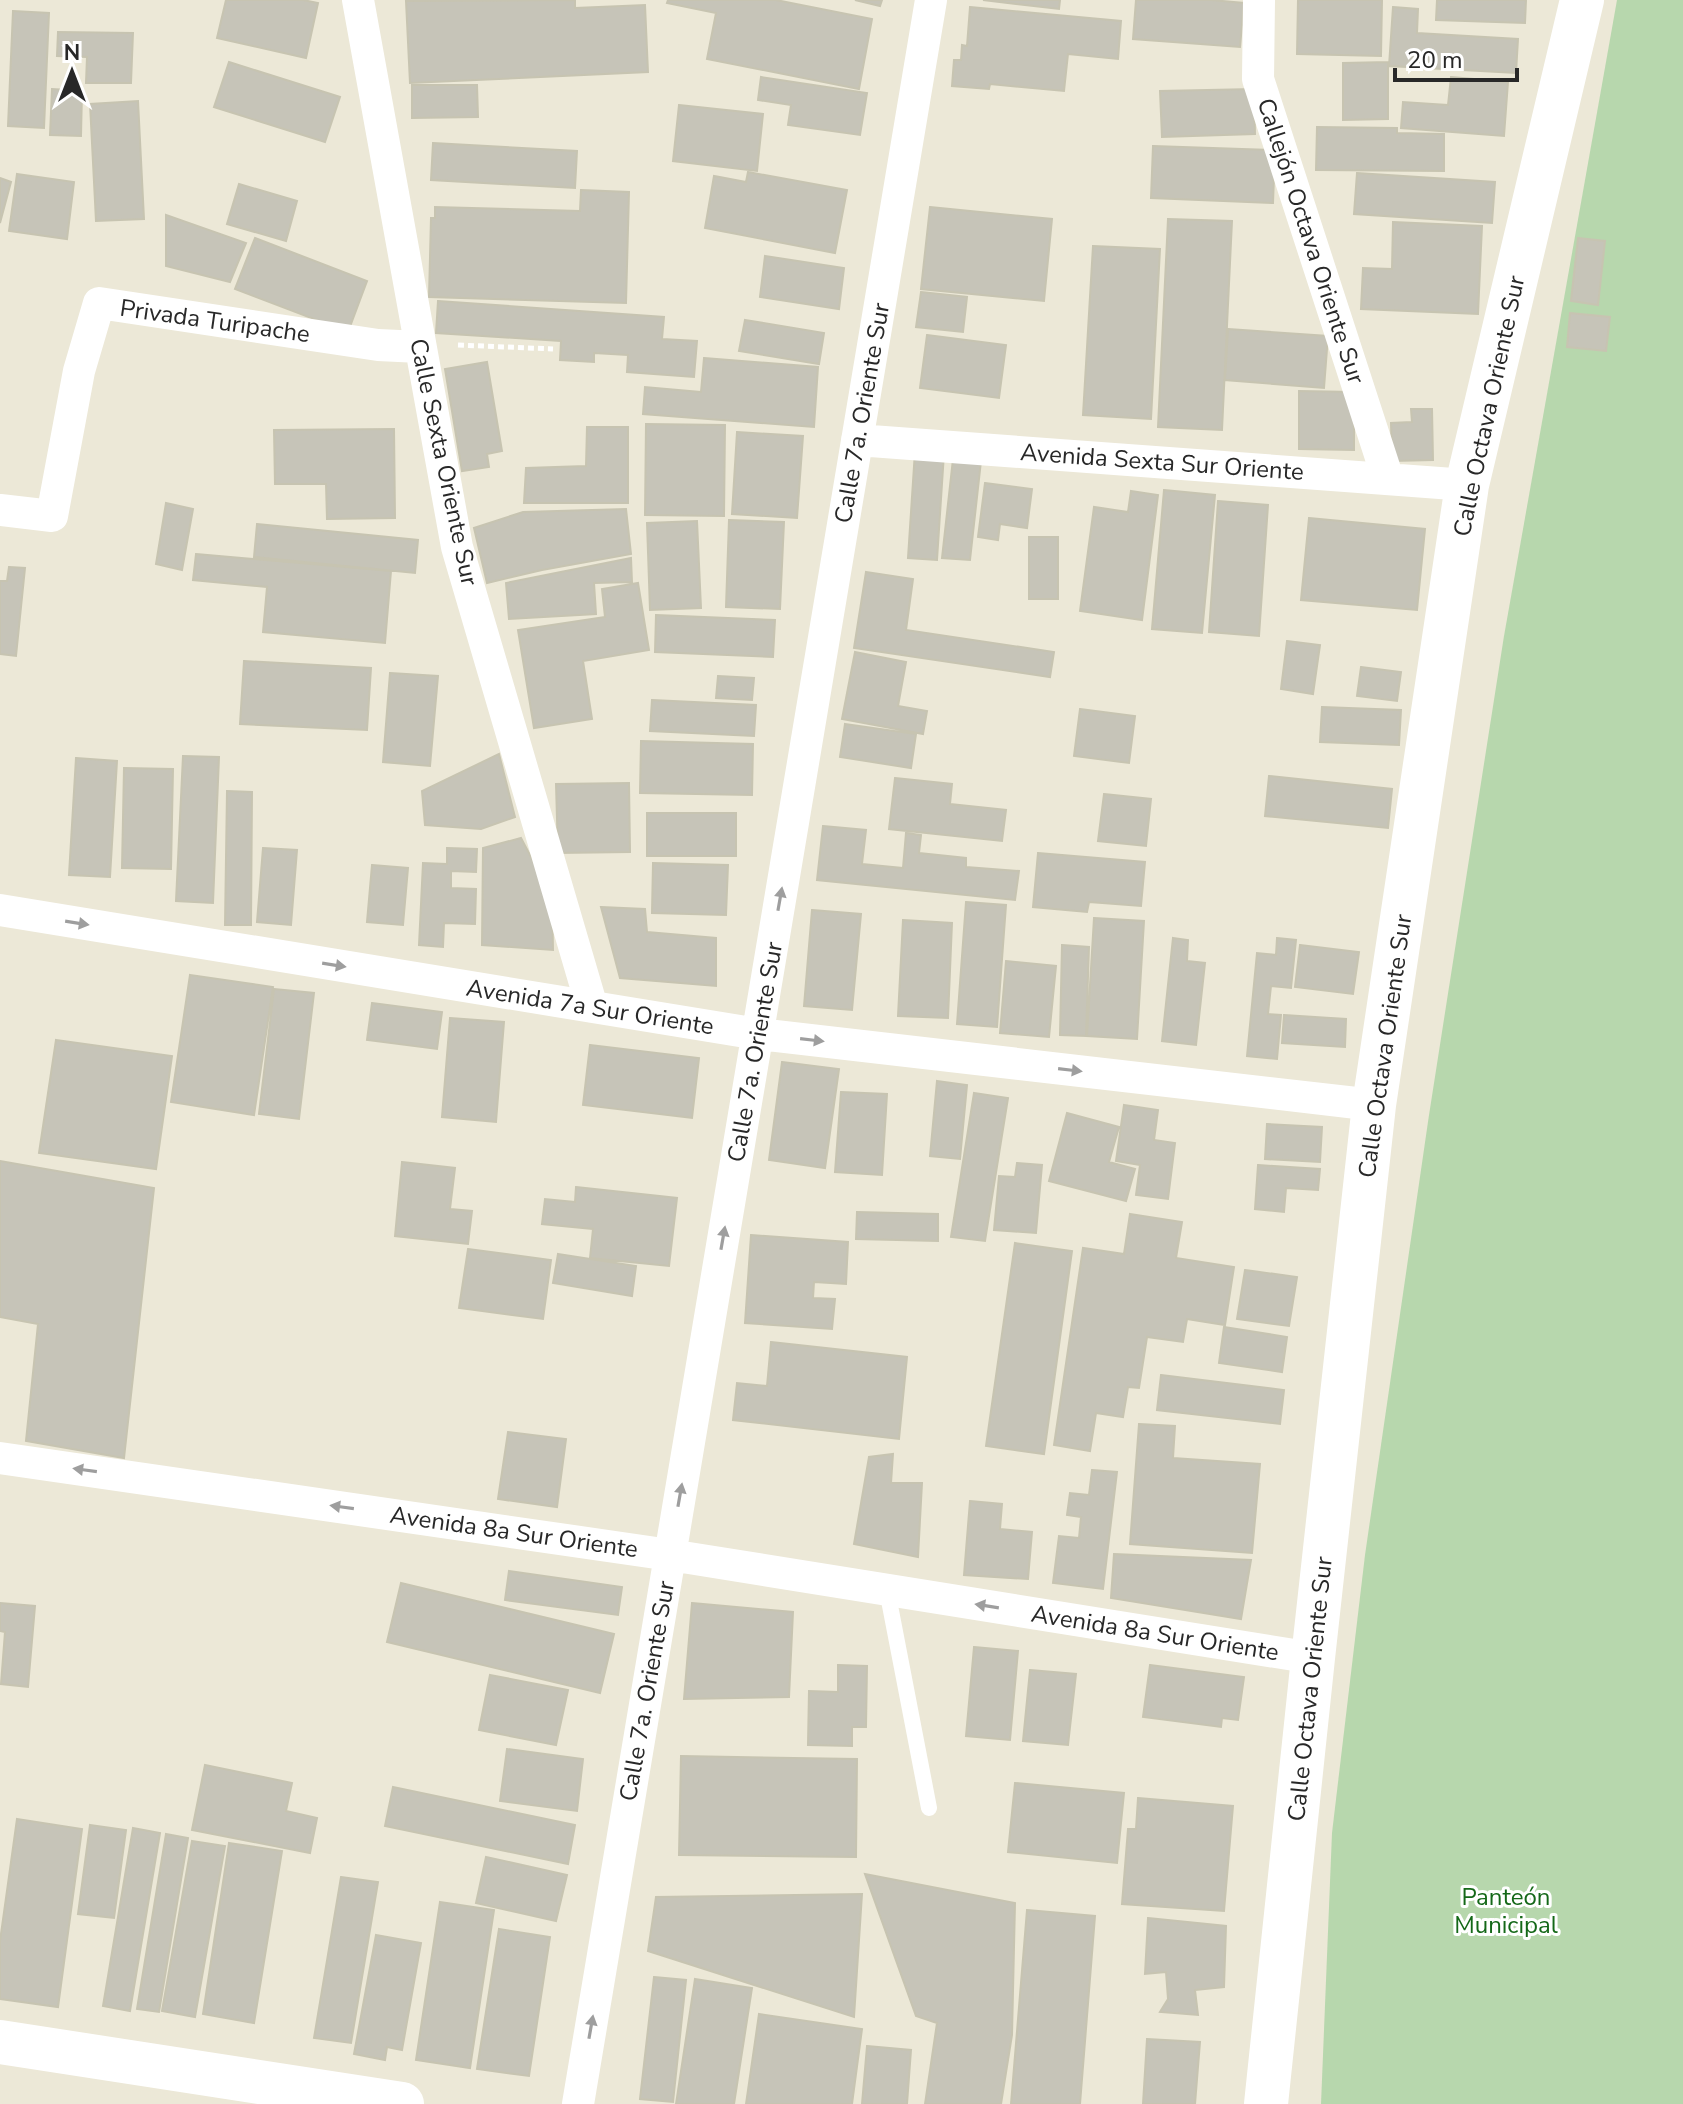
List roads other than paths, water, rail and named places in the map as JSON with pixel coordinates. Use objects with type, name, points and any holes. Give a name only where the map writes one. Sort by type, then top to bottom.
[{"type":"street","name":"Calle Sexta Oriente Sur","points":[[358,0],[457,547],[592,1007]]},
{"type":"street","name":"Calle 7a. Oriente Sur","points":[[578,2104],[931,0]]},
{"type":"street","name":"Callejón Octava Oriente Sur","points":[[1259,0],[1258,79],[1388,479]]},
{"type":"street","name":"Calle Octava Oriente Sur","points":[[1266,2104],[1374,1105],[1467,485],[1582,0]]},
{"type":"street","name":"Privada Turipache","points":[[0,510],[52,516],[79,371],[99,303],[378,345],[420,347]]},
{"type":"street","name":"Avenida Sexta Sur Oriente","points":[[857,440],[1467,485]]},
{"type":"street","name":"Avenida 7a Sur Oriente","points":[[0,910],[758,1034],[1374,1105]]},
{"type":"street","name":"Avenida 8a Sur Oriente","points":[[0,1458],[670,1555],[1313,1658]]},
{"type":"street","points":[[0,2042],[402,2104]]},
{"type":"lane","points":[[887,1590],[929,1808]]},
{"type":"park label","name":"Panteón Municipal","points":[[1506,1911]]}]
